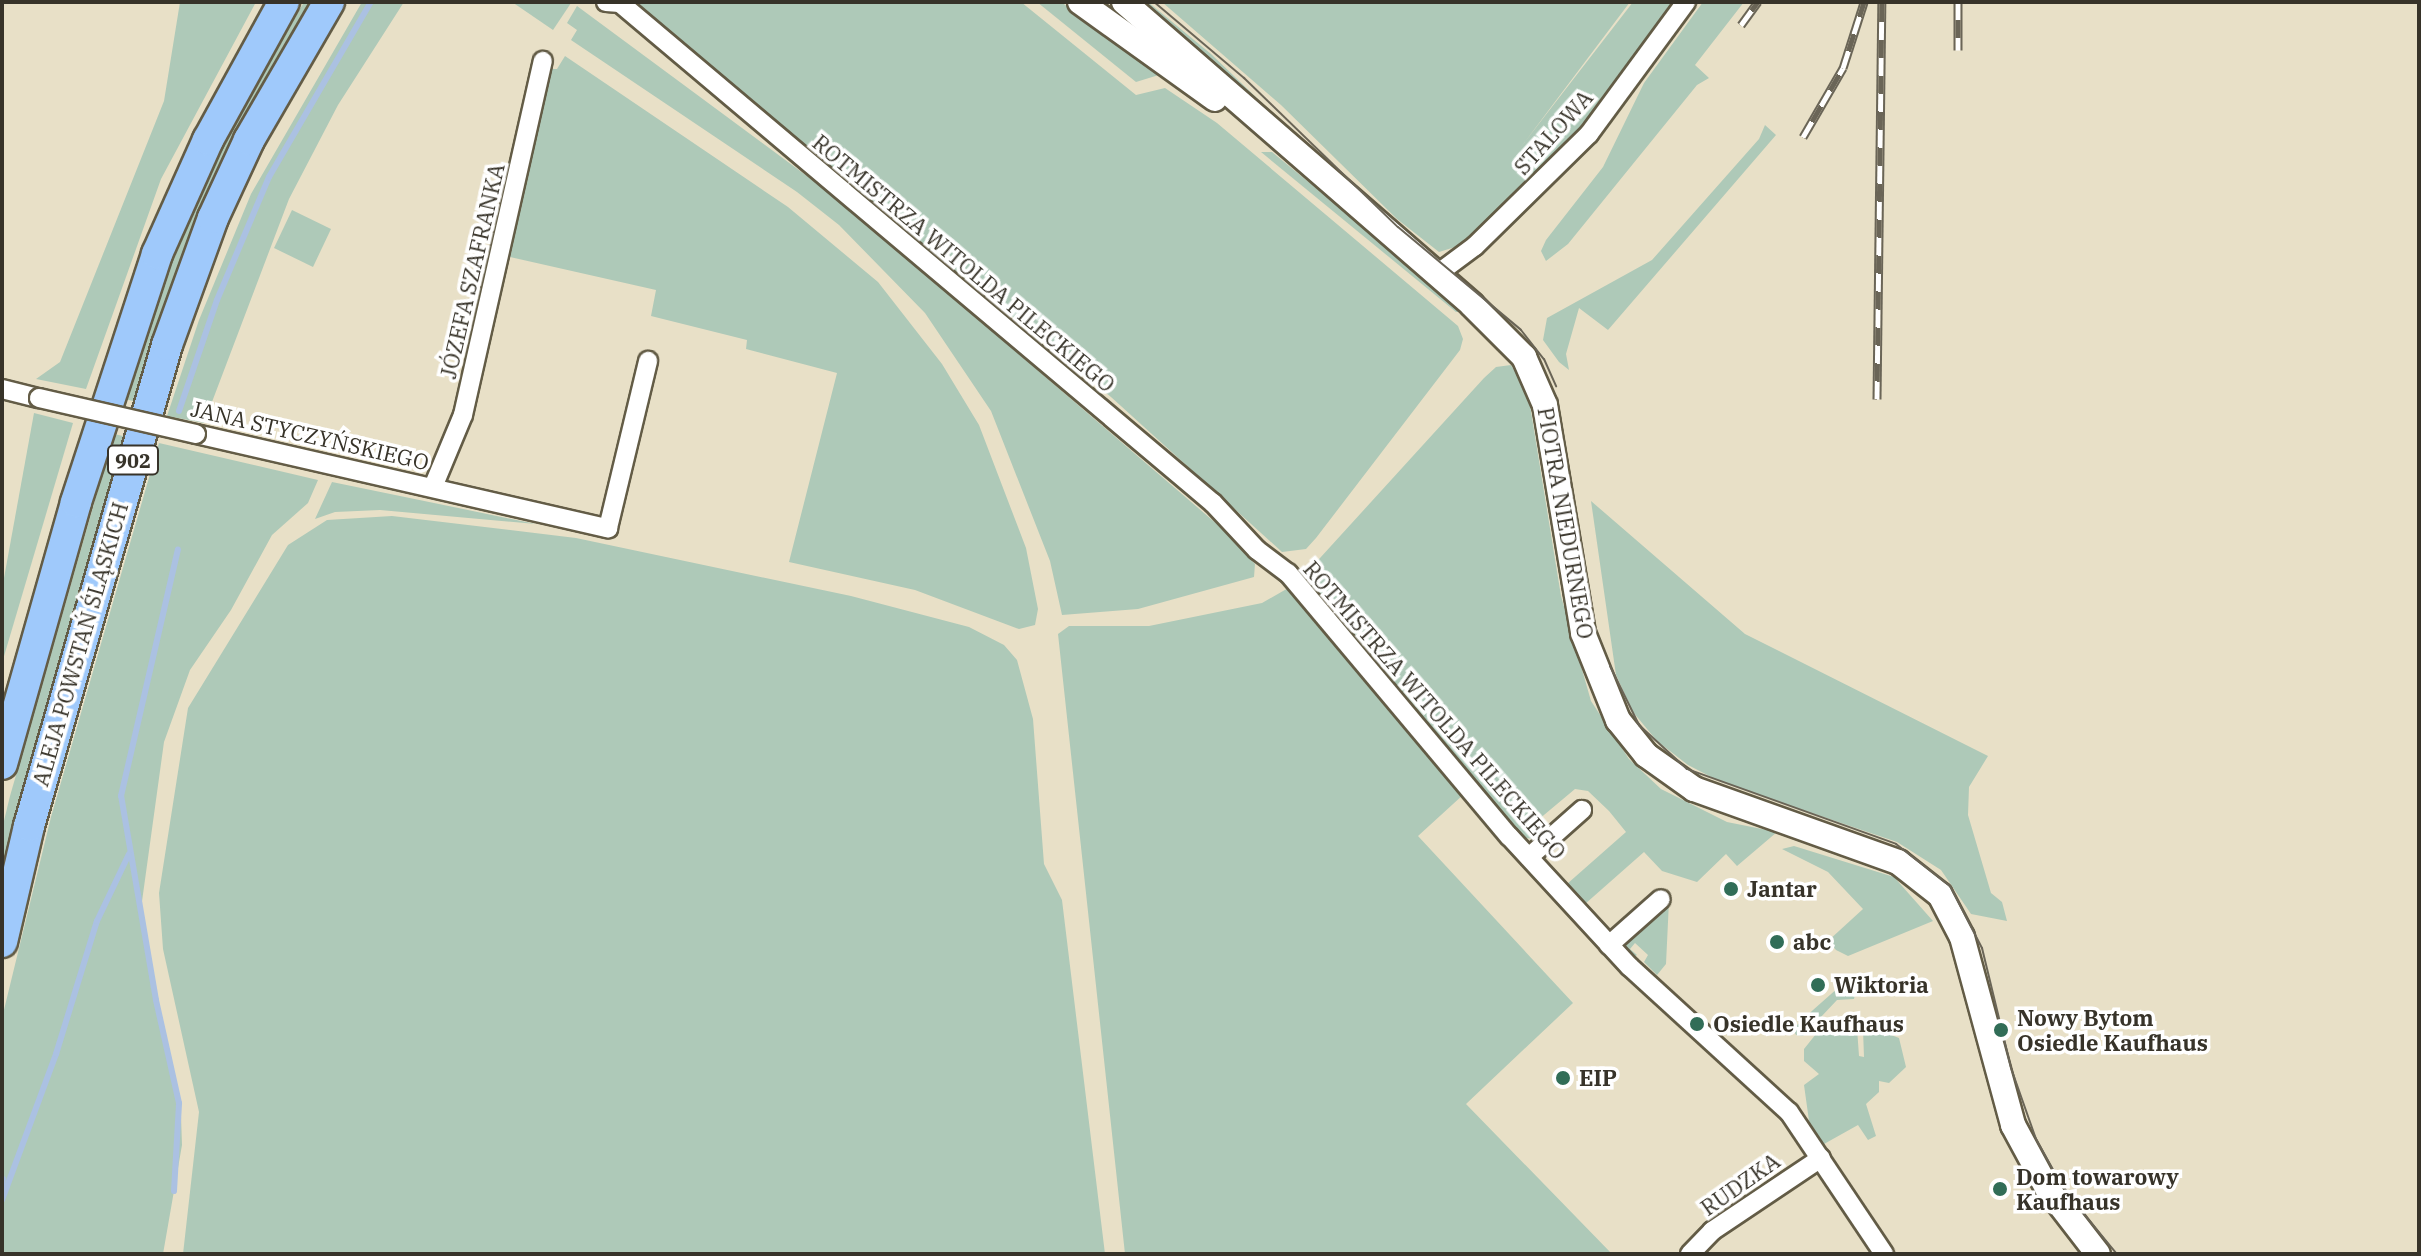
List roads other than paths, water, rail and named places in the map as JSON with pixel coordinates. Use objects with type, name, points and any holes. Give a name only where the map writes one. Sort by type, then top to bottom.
[{"type":"main road","name":"ALEJA POWSTAŃ ŚLĄSKICH","points":[[2,764],[76,502],[152,268],[208,140],[284,2]]},
{"type":"main road","name":"ALEJA POWSTAŃ ŚLĄSKICH","points":[[2,942],[33,811],[167,345],[213,218],[249,140],[329,2]]},
{"type":"street","name":"ROTMISTRZA WITOLDA PILECKIEGO","points":[[606,2],[620,3],[1213,503],[1257,550],[1288,573],[1529,857],[1609,945],[1784,1106],[1884,1254]]},
{"type":"street","name":"PIOTRA NIEDURNEGO","points":[[1080,2],[1164,66],[1281,142]]},
{"type":"street","name":"PIOTRA NIEDURNEGO","points":[[1124,2],[1511,341],[1537,379],[1583,633],[1606,698],[1625,731],[1657,764],[1694,789],[1898,862],[1940,895],[1962,937],[2013,1125],[2047,1188],[2098,1254]]},
{"type":"street","name":"STALOWA","points":[[1436,275],[1475,246],[1589,134],[1686,2]]},
{"type":"street","name":"JÓZEFA SZAFRANKA","points":[[433,487],[463,415],[543,61]]},
{"type":"street","name":"JANA STYCZYŃSKIEGO","points":[[2,389],[608,528],[648,361]]},
{"type":"street","points":[[1529,857],[1582,810]]},
{"type":"street","points":[[1609,945],[1661,899]]},
{"type":"street","name":"RUDZKA","points":[[1690,1254],[1712,1231],[1821,1158]]},
{"type":"waterway","points":[[179,411],[217,300],[269,177],[371,2]]},
{"type":"waterway","points":[[174,1191],[179,1103],[156,1000],[121,796],[178,549]]},
{"type":"waterway","points":[[2,1200],[56,1054],[97,921],[129,854]]},
{"type":"waterway","points":[[2,1185],[3,1179]]},
{"type":"tram line","points":[[1154,2],[1244,78],[1398,227],[1521,330],[1544,359],[1556,386]]},
{"type":"tram line","points":[[1610,666],[1639,725],[1687,769],[1896,844],[1950,886],[1982,948],[2011,1068],[2036,1139],[2065,1191],[2117,1254]]},
{"type":"railway","points":[[1741,25],[1758,2]]},
{"type":"railway","points":[[1803,137],[1843,68],[1864,2]]},
{"type":"railway","points":[[1877,399],[1882,2]]},
{"type":"railway","points":[[1958,2],[1958,50]]},
{"type":"place","name":"Jantar","points":[[1731,889]]},
{"type":"place","name":"abc","points":[[1777,942]]},
{"type":"place","name":"Wiktoria","points":[[1818,985]]},
{"type":"place","name":"Osiedle Kaufhaus","points":[[1697,1024]]},
{"type":"place","name":"Nowy Bytom Osiedle Kaufhaus","points":[[2001,1030]]},
{"type":"place","name":"EIP","points":[[1563,1078]]},
{"type":"place","name":"Dom towarowy Kaufhaus","points":[[2000,1189]]}]
